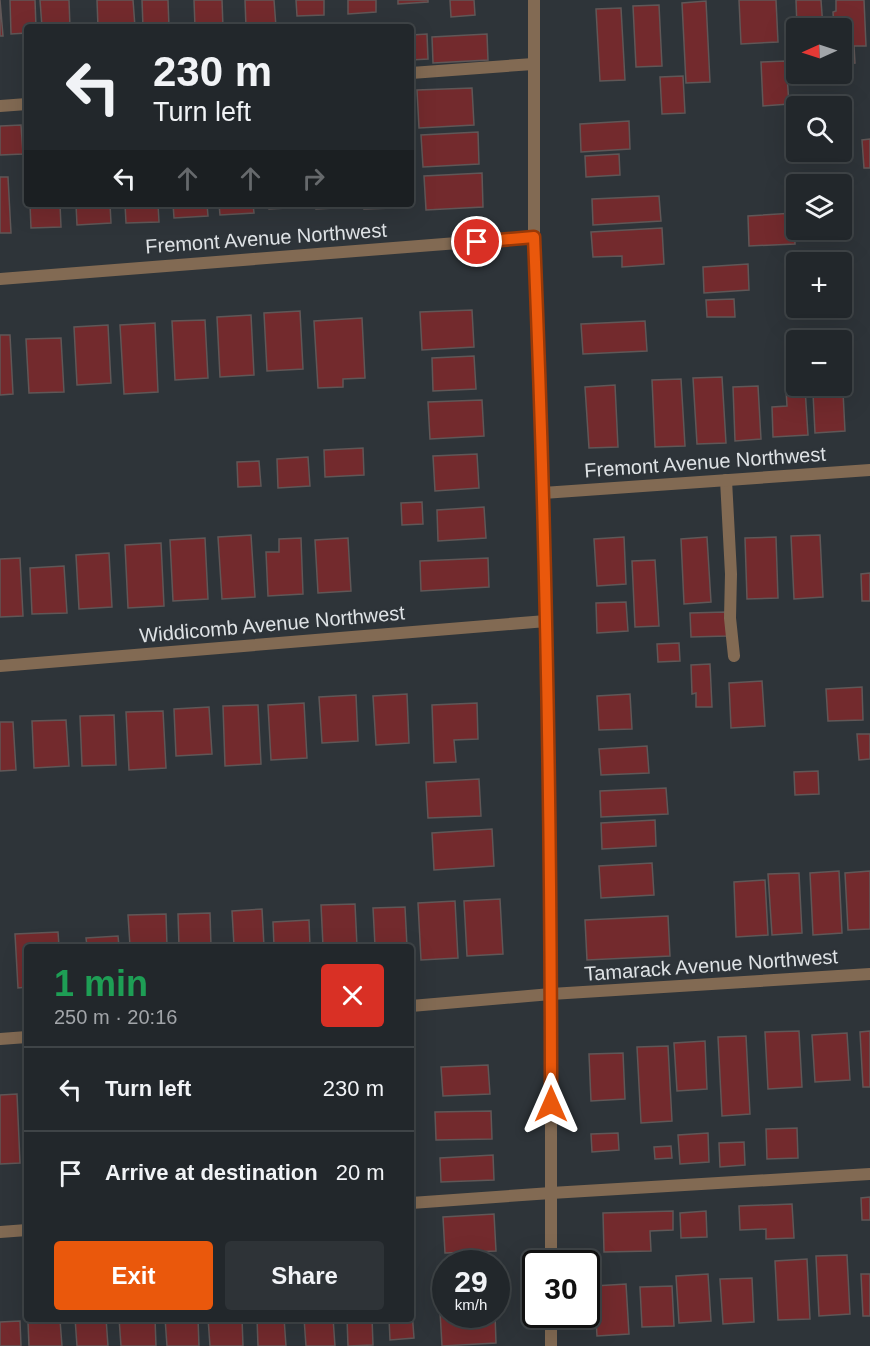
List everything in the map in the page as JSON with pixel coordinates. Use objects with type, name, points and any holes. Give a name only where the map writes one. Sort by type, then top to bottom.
[{"type":"street","points":[[534,0],[534,237],[546,621],[551,994],[551,1250]]},
{"type":"street","points":[[414,73],[533,64]]},
{"type":"street","points":[[0,106],[24,104]]},
{"type":"street","name":"Fremont Avenue Northwest","points":[[0,279],[534,237]]},
{"type":"street","name":"Fremont Avenue Northwest","points":[[543,493],[870,470]]},
{"type":"street","points":[[726,480],[730,618],[734,656]]},
{"type":"street","name":"Widdicomb Avenue Northwest","points":[[0,666],[546,621]]},
{"type":"street","name":"Tamarack Avenue Northwest","points":[[414,1006],[551,994],[870,974]]},
{"type":"street","points":[[0,1040],[24,1037]]},
{"type":"street","points":[[414,1203],[870,1174]]},
{"type":"street","points":[[0,1232],[24,1230]]},
{"type":"street","points":[[551,1328],[551,1346]]},
{"type":"building","points":[[0,0],[3,36],[0,36]]},
{"type":"building","points":[[10,0],[35,0],[36,24],[24,24],[24,33],[11,34]]},
{"type":"building","points":[[40,0],[69,0],[70,24],[42,24]]},
{"type":"building","points":[[97,0],[133,0],[135,24],[98,24]]},
{"type":"building","points":[[142,0],[168,0],[169,24],[143,24]]},
{"type":"building","points":[[194,0],[222,0],[223,24],[195,24]]},
{"type":"building","points":[[245,0],[274,0],[276,24],[246,24]]},
{"type":"building","points":[[296,0],[324,0],[324,15],[297,16]]},
{"type":"building","points":[[348,0],[376,0],[376,12],[348,14]]},
{"type":"building","points":[[398,0],[428,0],[428,2],[398,4]]},
{"type":"building","points":[[450,0],[474,0],[475,15],[451,17]]},
{"type":"building","points":[[739,0],[776,0],[778,42],[741,44]]},
{"type":"building","points":[[796,0],[821,0],[822,18],[797,18]]},
{"type":"building","points":[[836,0],[864,0],[866,46],[854,46],[855,63],[852,63],[852,18],[833,18],[833,12],[836,11]]},
{"type":"building","points":[[706,1],[710,82],[686,83],[682,3]]},
{"type":"building","points":[[659,5],[662,66],[636,67],[633,6]]},
{"type":"building","points":[[621,8],[625,80],[600,81],[596,9]]},
{"type":"building","points":[[427,34],[428,59],[414,60],[414,35]]},
{"type":"building","points":[[487,34],[488,60],[433,63],[432,37]]},
{"type":"building","points":[[786,61],[788,96],[786,96],[786,104],[763,106],[761,62]]},
{"type":"building","points":[[683,76],[685,113],[662,114],[660,77]]},
{"type":"building","points":[[472,88],[474,125],[419,128],[417,90]]},
{"type":"building","points":[[629,121],[630,149],[581,152],[580,124]]},
{"type":"building","points":[[21,125],[23,154],[0,155],[0,126]]},
{"type":"building","points":[[478,132],[479,164],[423,167],[421,135]]},
{"type":"building","points":[[870,139],[870,168],[864,168],[862,140]]},
{"type":"building","points":[[619,154],[620,175],[586,177],[585,156]]},
{"type":"building","points":[[482,173],[483,207],[426,210],[424,176]]},
{"type":"building","points":[[0,177],[8,177],[11,233],[0,233]]},
{"type":"building","points":[[659,196],[661,221],[593,225],[592,199]]},
{"type":"building","points":[[30,207],[60,207],[61,227],[31,228]]},
{"type":"building","points":[[76,207],[110,207],[111,223],[77,225]]},
{"type":"building","points":[[125,207],[158,207],[159,222],[126,223]]},
{"type":"building","points":[[173,207],[207,207],[208,216],[174,218]]},
{"type":"building","points":[[219,207],[253,207],[254,213],[220,215]]},
{"type":"building","points":[[269,207],[306,207],[269,209]]},
{"type":"building","points":[[316,207],[354,207],[316,209]]},
{"type":"building","points":[[364,207],[393,207],[393,208],[364,209]]},
{"type":"building","points":[[786,214],[786,240],[795,240],[795,244],[749,246],[748,216]]},
{"type":"building","points":[[662,228],[664,264],[622,267],[622,256],[593,257],[591,232]]},
{"type":"building","points":[[748,264],[749,290],[704,293],[703,267]]},
{"type":"building","points":[[734,299],[735,317],[707,317],[706,300]]},
{"type":"building","points":[[472,310],[474,347],[422,350],[420,312]]},
{"type":"building","points":[[300,311],[303,369],[267,371],[264,313]]},
{"type":"building","points":[[251,315],[254,375],[220,377],[217,317]]},
{"type":"building","points":[[362,318],[365,378],[343,379],[343,387],[318,388],[314,321]]},
{"type":"building","points":[[205,320],[208,378],[175,380],[172,321]]},
{"type":"building","points":[[645,321],[647,351],[583,354],[581,324]]},
{"type":"building","points":[[155,323],[158,392],[124,394],[120,325]]},
{"type":"building","points":[[108,325],[111,383],[77,385],[74,327]]},
{"type":"building","points":[[0,335],[10,335],[13,394],[0,395]]},
{"type":"building","points":[[61,338],[64,392],[29,393],[26,339]]},
{"type":"building","points":[[474,356],[476,389],[433,391],[432,358]]},
{"type":"building","points":[[722,377],[726,443],[697,444],[693,378]]},
{"type":"building","points":[[681,379],[685,446],[655,447],[652,380]]},
{"type":"building","points":[[615,385],[618,447],[589,448],[585,387]]},
{"type":"building","points":[[758,386],[761,439],[735,441],[733,387]]},
{"type":"building","points":[[786,396],[806,396],[808,435],[773,437],[772,407],[787,406]]},
{"type":"building","points":[[813,396],[843,396],[845,431],[815,433]]},
{"type":"building","points":[[482,400],[484,436],[430,439],[428,402]]},
{"type":"building","points":[[363,448],[364,475],[325,477],[324,450]]},
{"type":"building","points":[[477,454],[479,488],[435,491],[433,456]]},
{"type":"building","points":[[308,457],[310,486],[278,488],[277,459]]},
{"type":"building","points":[[259,461],[261,486],[238,487],[237,462]]},
{"type":"building","points":[[422,502],[423,524],[402,525],[401,503]]},
{"type":"building","points":[[484,507],[486,538],[438,541],[437,510]]},
{"type":"building","points":[[251,535],[255,597],[222,599],[218,537]]},
{"type":"building","points":[[820,535],[823,597],[794,599],[791,536]]},
{"type":"building","points":[[624,537],[626,584],[597,586],[594,539]]},
{"type":"building","points":[[707,537],[711,602],[684,604],[681,539]]},
{"type":"building","points":[[776,537],[778,598],[747,599],[745,538]]},
{"type":"building","points":[[205,538],[208,599],[173,601],[170,540]]},
{"type":"building","points":[[301,538],[303,594],[268,596],[266,552],[279,552],[279,539]]},
{"type":"building","points":[[348,538],[351,591],[318,593],[315,540]]},
{"type":"building","points":[[161,543],[164,606],[128,608],[125,545]]},
{"type":"building","points":[[109,553],[112,607],[79,609],[76,555]]},
{"type":"building","points":[[20,558],[23,616],[0,617],[0,559]]},
{"type":"building","points":[[488,558],[489,587],[421,591],[420,561]]},
{"type":"building","points":[[655,560],[659,626],[635,627],[632,561]]},
{"type":"building","points":[[64,566],[67,613],[32,614],[30,568]]},
{"type":"building","points":[[870,573],[870,601],[862,601],[861,574]]},
{"type":"building","points":[[626,602],[628,631],[597,633],[596,603]]},
{"type":"building","points":[[725,612],[727,636],[691,637],[690,613]]},
{"type":"building","points":[[679,643],[680,661],[658,662],[657,644]]},
{"type":"building","points":[[710,664],[712,707],[696,707],[696,693],[692,694],[691,665]]},
{"type":"building","points":[[762,681],[765,726],[731,728],[729,683]]},
{"type":"building","points":[[862,687],[863,720],[828,721],[826,689]]},
{"type":"building","points":[[407,694],[409,743],[376,745],[373,696]]},
{"type":"building","points":[[630,694],[632,729],[599,730],[597,696]]},
{"type":"building","points":[[356,695],[358,741],[322,743],[319,697]]},
{"type":"building","points":[[304,703],[307,758],[271,760],[268,705]]},
{"type":"building","points":[[477,703],[478,739],[454,740],[456,762],[434,763],[432,705]]},
{"type":"building","points":[[258,705],[261,764],[225,766],[223,706]]},
{"type":"building","points":[[209,707],[212,754],[176,756],[174,709]]},
{"type":"building","points":[[163,711],[166,768],[129,770],[126,712]]},
{"type":"building","points":[[114,715],[116,765],[82,766],[80,716]]},
{"type":"building","points":[[66,720],[69,766],[34,768],[32,721]]},
{"type":"building","points":[[0,722],[13,722],[16,770],[0,771]]},
{"type":"building","points":[[857,734],[870,734],[870,759],[859,760]]},
{"type":"building","points":[[647,746],[649,773],[601,775],[599,749]]},
{"type":"building","points":[[818,771],[819,794],[795,795],[794,772]]},
{"type":"building","points":[[479,779],[481,816],[428,818],[426,782]]},
{"type":"building","points":[[666,788],[668,814],[601,817],[600,791]]},
{"type":"building","points":[[655,820],[656,846],[602,849],[601,823]]},
{"type":"building","points":[[492,829],[494,866],[434,870],[432,833]]},
{"type":"building","points":[[652,863],[654,895],[601,898],[599,866]]},
{"type":"building","points":[[839,871],[842,933],[813,935],[810,873]]},
{"type":"building","points":[[870,871],[870,929],[848,930],[845,873]]},
{"type":"building","points":[[799,873],[802,933],[772,935],[768,874]]},
{"type":"building","points":[[765,880],[768,935],[736,937],[734,882]]},
{"type":"building","points":[[500,899],[503,954],[467,956],[464,901]]},
{"type":"building","points":[[455,901],[458,958],[421,960],[418,903]]},
{"type":"building","points":[[355,904],[357,944],[323,944],[321,905]]},
{"type":"building","points":[[405,907],[407,944],[375,944],[373,908]]},
{"type":"building","points":[[262,909],[264,944],[234,944],[232,911]]},
{"type":"building","points":[[210,913],[211,944],[179,944],[178,914]]},
{"type":"building","points":[[166,914],[167,944],[130,944],[128,915]]},
{"type":"building","points":[[668,916],[670,956],[587,960],[585,920]]},
{"type":"building","points":[[309,920],[310,944],[274,944],[273,922]]},
{"type":"building","points":[[58,932],[59,944],[24,944],[24,987],[18,988],[15,934]]},
{"type":"building","points":[[118,936],[119,944],[87,944],[86,938]]},
{"type":"building","points":[[799,1031],[802,1087],[768,1089],[765,1032]]},
{"type":"building","points":[[870,1031],[870,1087],[863,1087],[860,1032]]},
{"type":"building","points":[[847,1033],[850,1080],[815,1082],[812,1035]]},
{"type":"building","points":[[746,1036],[750,1114],[722,1116],[718,1037]]},
{"type":"building","points":[[705,1041],[707,1089],[677,1091],[674,1043]]},
{"type":"building","points":[[668,1046],[672,1121],[641,1123],[637,1047]]},
{"type":"building","points":[[623,1053],[625,1099],[591,1101],[589,1054]]},
{"type":"building","points":[[488,1065],[490,1094],[443,1096],[441,1067]]},
{"type":"building","points":[[17,1094],[20,1163],[0,1164],[0,1095]]},
{"type":"building","points":[[491,1111],[492,1139],[436,1140],[435,1112]]},
{"type":"building","points":[[797,1128],[798,1158],[767,1159],[766,1129]]},
{"type":"building","points":[[618,1133],[619,1150],[592,1152],[591,1134]]},
{"type":"building","points":[[708,1133],[709,1162],[680,1164],[678,1135]]},
{"type":"building","points":[[744,1142],[745,1165],[720,1167],[719,1143]]},
{"type":"building","points":[[671,1146],[672,1158],[655,1159],[654,1147]]},
{"type":"building","points":[[493,1155],[494,1180],[441,1182],[440,1158]]},
{"type":"building","points":[[870,1197],[870,1220],[862,1220],[861,1198]]},
{"type":"building","points":[[792,1204],[794,1238],[766,1239],[766,1229],[740,1230],[739,1206]]},
{"type":"building","points":[[673,1211],[673,1230],[650,1231],[651,1251],[604,1252],[603,1213]]},
{"type":"building","points":[[706,1211],[707,1237],[681,1238],[680,1213]]},
{"type":"building","points":[[494,1214],[496,1250],[445,1250],[443,1217]]},
{"type":"building","points":[[847,1255],[850,1314],[819,1316],[816,1256]]},
{"type":"building","points":[[807,1259],[810,1319],[778,1320],[775,1261]]},
{"type":"building","points":[[708,1274],[711,1321],[679,1323],[676,1276]]},
{"type":"building","points":[[861,1274],[870,1274],[870,1316],[863,1316]]},
{"type":"building","points":[[752,1278],[754,1322],[723,1324],[720,1279]]},
{"type":"building","points":[[626,1284],[629,1334],[597,1336],[597,1328],[600,1328],[600,1286]]},
{"type":"building","points":[[672,1286],[674,1326],[642,1327],[640,1287]]},
{"type":"building","points":[[20,1321],[21,1346],[0,1346],[0,1322]]},
{"type":"building","points":[[28,1322],[60,1322],[62,1346],[29,1346]]},
{"type":"building","points":[[75,1322],[106,1322],[108,1346],[77,1346]]},
{"type":"building","points":[[119,1322],[155,1322],[156,1346],[121,1346]]},
{"type":"building","points":[[165,1322],[198,1322],[199,1346],[167,1346]]},
{"type":"building","points":[[208,1322],[242,1322],[243,1346],[210,1346]]},
{"type":"building","points":[[257,1322],[284,1322],[286,1346],[258,1346]]},
{"type":"building","points":[[304,1322],[333,1322],[335,1346],[306,1346]]},
{"type":"building","points":[[347,1322],[372,1322],[373,1345],[348,1346]]},
{"type":"building","points":[[389,1322],[413,1322],[414,1338],[390,1340]]},
{"type":"building","points":[[441,1328],[495,1328],[496,1343],[442,1346]]},
{"type":"route","points":[[477,242],[534,237],[546,621],[551,1104]]}]
